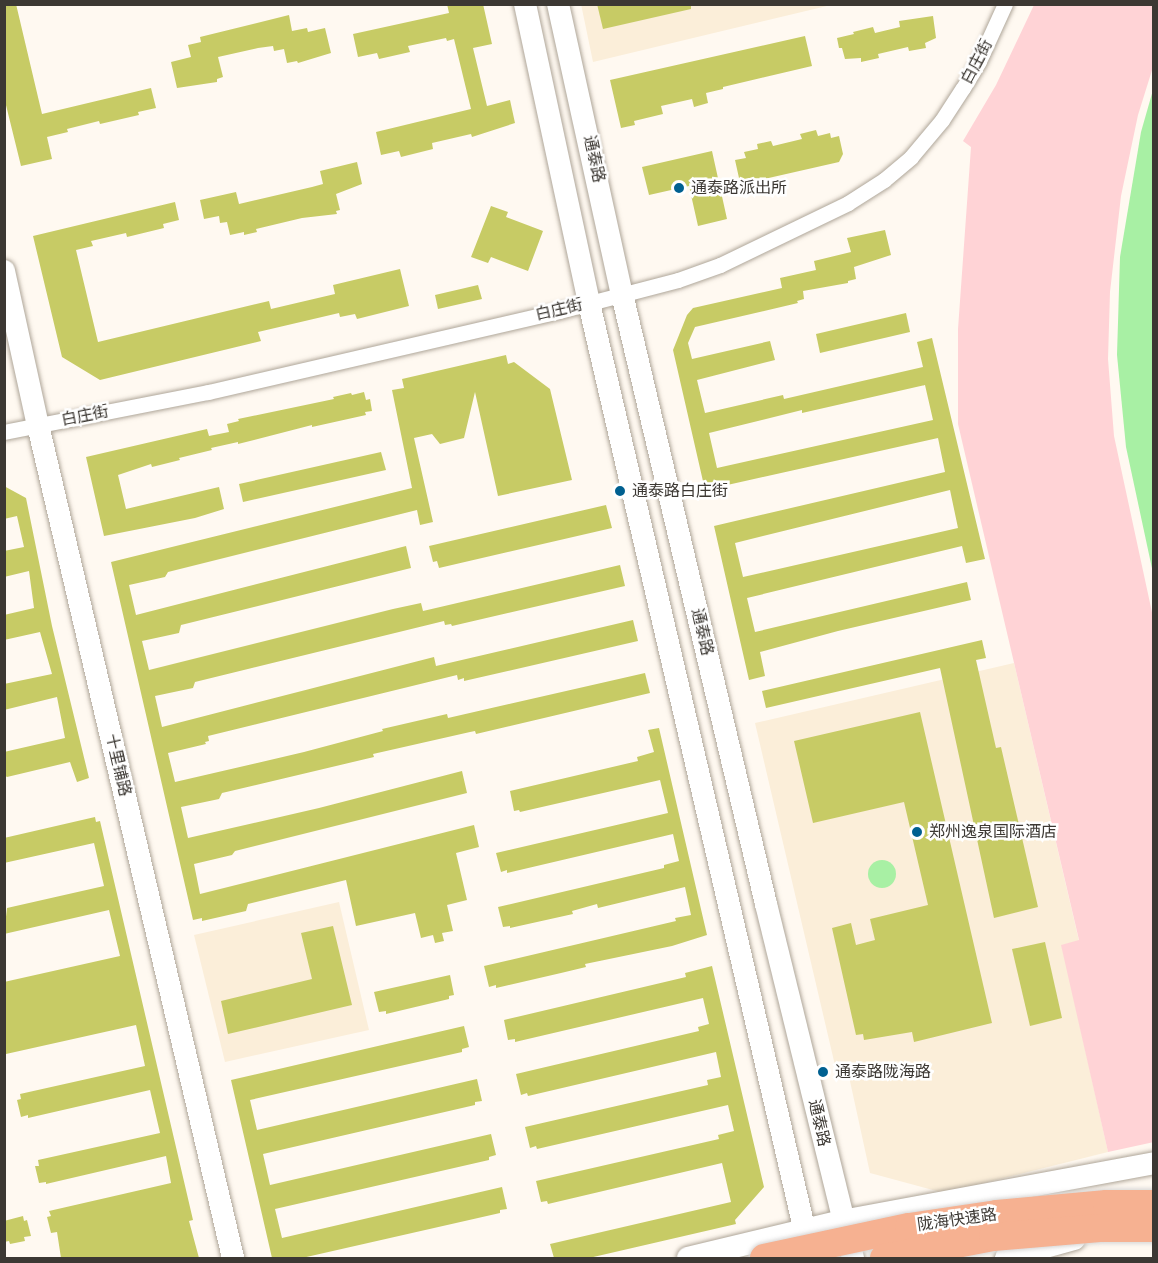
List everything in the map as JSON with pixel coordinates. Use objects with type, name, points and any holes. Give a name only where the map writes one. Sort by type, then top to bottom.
[{"type":"highway","name":"陇海快速路","points":[[764,1258],[909,1227],[997,1214],[1107,1204],[1154,1204]]},
{"type":"highway","name":"陇海快速路","points":[[884,1258],[993,1237],[1100,1228],[1154,1228]]},
{"type":"street","name":"通泰路","points":[[525,4],[589,303],[811,1258]]},
{"type":"street","name":"通泰路","points":[[558,4],[622,294],[842,1221],[853,1258]]},
{"type":"street","name":"白庄街","points":[[4,432],[208,392],[589,303],[678,280],[740,256],[822,218],[884,180],[911,157],[942,120],[980,61],[1005,4]]},
{"type":"street","name":"十里铺路","points":[[4,271],[233,1258]]},
{"type":"street","points":[[688,1258],[842,1221],[1154,1163]]},
{"type":"street","points":[[1006,1258],[1154,1215]]},
{"type":"shaded area","points":[[581,4],[831,5],[593,62]]},
{"type":"shaded area","points":[[1034,5],[1153,5],[1153,67],[1138,115],[1121,196],[1110,292],[1108,359],[1114,436],[1153,617],[1154,1142],[1108,1152],[1061,945],[1079,940],[958,424],[958,329],[971,147],[963,141],[996,85]]},
{"type":"shaded area","points":[[1153,90],[1153,573],[1126,447],[1117,355],[1120,257],[1141,132]]},
{"type":"shaded area","name":"郑州逸泉国际酒店","points":[[1014,663],[1079,941],[1062,945],[1108,1152],[944,1193],[870,1173],[848,1072],[837,1074],[755,723]]},
{"type":"shaded area","points":[[882,860],[892,864],[896,874],[892,884],[882,888],[872,884],[868,874],[872,864]]},
{"type":"shaded area","points":[[339,902],[369,1030],[225,1062],[194,935]]},
{"type":"building","points":[[4,4],[16,4],[42,114],[151,88],[156,108],[138,112],[139,115],[67,129],[68,132],[47,137],[52,159],[21,166],[4,97]]},
{"type":"building","points":[[447,4],[483,4],[492,44],[473,48],[487,106],[510,100],[515,123],[472,137],[471,134],[432,143],[433,149],[401,157],[399,151],[381,155],[376,132],[471,109],[454,39],[447,41],[446,38],[408,46],[410,52],[379,59],[377,53],[358,57],[353,34],[449,13]]},
{"type":"building","points":[[597,4],[691,4],[691,9],[603,29]]},
{"type":"building","points":[[289,15],[292,31],[307,28],[308,32],[325,28],[331,53],[298,63],[297,61],[287,63],[284,49],[274,51],[273,46],[218,57],[223,77],[217,79],[217,82],[177,88],[171,62],[191,57],[188,45],[201,42],[200,37]]},
{"type":"building","points":[[933,16],[936,38],[925,43],[926,48],[909,51],[908,47],[878,54],[879,58],[861,62],[861,58],[845,59],[842,48],[839,48],[837,38],[854,34],[853,32],[873,27],[875,33],[900,27],[899,21]]},
{"type":"building","points":[[805,36],[812,66],[723,87],[723,89],[706,93],[708,103],[694,107],[692,99],[661,106],[663,114],[634,121],[635,125],[621,128],[610,80]]},
{"type":"building","points":[[816,130],[818,136],[830,133],[831,138],[839,136],[843,154],[839,162],[747,183],[739,178],[735,160],[746,158],[744,152],[758,149],[757,144],[771,141],[773,146],[802,139],[800,134]]},
{"type":"building","points":[[712,151],[727,219],[698,226],[689,186],[649,195],[642,167]]},
{"type":"building","points":[[357,162],[362,184],[336,194],[340,210],[336,211],[337,214],[302,218],[256,229],[257,232],[244,235],[244,232],[230,235],[227,222],[220,223],[219,216],[204,219],[200,200],[236,192],[239,204],[312,187],[323,184],[320,171]]},
{"type":"building","points":[[175,202],[179,220],[163,224],[164,228],[127,237],[126,233],[91,241],[93,246],[76,250],[98,342],[269,301],[271,309],[335,294],[333,285],[400,269],[409,306],[357,319],[355,314],[340,317],[339,313],[258,332],[261,341],[100,380],[62,357],[33,236]]},
{"type":"building","points":[[491,206],[508,212],[506,217],[543,231],[528,271],[491,257],[488,263],[471,257]]},
{"type":"building","points":[[885,230],[891,255],[854,267],[856,279],[848,283],[803,291],[804,299],[797,301],[798,303],[695,327],[688,343],[692,359],[770,341],[775,360],[697,380],[705,413],[783,395],[784,399],[923,367],[917,342],[932,338],[985,559],[966,563],[962,546],[747,598],[755,632],[967,582],[971,600],[760,652],[765,676],[749,680],[714,526],[945,472],[938,438],[705,490],[673,350],[687,315],[693,308],[782,288],[780,278],[816,270],[814,261],[851,252],[847,238]],"holes":[[[925,385],[933,420],[717,468],[709,433],[802,410],[802,413]],[[950,490],[958,528],[743,577],[735,543]]]},
{"type":"building","points":[[478,285],[482,299],[438,309],[435,295]]},
{"type":"building","points":[[906,313],[910,332],[820,353],[816,334]]},
{"type":"building","points":[[506,355],[508,364],[514,362],[550,389],[572,480],[498,496],[475,392],[464,438],[440,444],[432,434],[414,438],[433,522],[420,525],[417,510],[168,572],[165,577],[129,585],[136,615],[406,546],[411,568],[181,625],[179,633],[142,641],[149,670],[393,609],[421,603],[423,611],[620,565],[625,586],[452,626],[451,624],[445,625],[444,621],[195,682],[193,688],[155,696],[162,727],[434,657],[436,666],[633,620],[638,641],[464,681],[464,678],[458,680],[457,675],[208,736],[209,741],[205,742],[206,744],[168,753],[175,782],[304,752],[383,731],[382,729],[447,714],[448,718],[645,673],[650,693],[476,734],[475,731],[373,754],[374,757],[222,793],[219,799],[181,807],[188,838],[319,808],[462,771],[467,793],[235,851],[232,855],[194,864],[200,894],[474,825],[479,847],[456,853],[467,900],[447,905],[453,931],[442,933],[444,941],[435,943],[433,935],[421,938],[415,913],[356,926],[346,880],[248,904],[246,911],[202,921],[202,918],[193,920],[111,562],[412,488],[392,390],[404,388],[402,379]]},
{"type":"building","points":[[364,392],[366,400],[370,399],[372,411],[365,412],[366,415],[211,448],[212,450],[179,458],[180,460],[152,467],[151,464],[118,475],[126,509],[219,487],[224,509],[195,518],[104,536],[86,457],[207,429],[209,436],[229,432],[227,424],[239,421],[238,419]]},
{"type":"building","points":[[381,452],[386,470],[243,502],[239,484]]},
{"type":"building","points":[[4,486],[26,498],[52,626],[89,778],[77,782],[70,762],[7,777],[4,775],[4,752],[65,738],[57,697],[4,710],[4,684],[52,674],[40,632],[4,640],[4,615],[34,608],[29,571],[4,577],[4,551],[24,547],[17,516],[4,519]]},
{"type":"building","points":[[606,505],[612,528],[439,568],[437,561],[433,562],[429,546]]},
{"type":"building","points":[[982,640],[986,658],[976,660],[996,748],[1001,747],[1038,907],[994,918],[940,668],[766,708],[762,691]]},
{"type":"building","points":[[920,712],[992,1023],[914,1042],[912,1032],[864,1040],[863,1034],[856,1035],[832,928],[851,923],[856,945],[875,940],[870,919],[928,905],[904,802],[813,823],[794,741]]},
{"type":"building","points":[[659,728],[707,935],[672,946],[585,964],[586,967],[561,973],[496,988],[496,985],[489,987],[484,966],[676,921],[675,918],[691,915],[685,887],[598,908],[597,904],[572,911],[573,914],[510,928],[510,926],[503,927],[498,907],[664,868],[664,865],[679,861],[673,834],[507,873],[507,870],[501,872],[496,853],[668,813],[660,780],[520,812],[519,810],[514,811],[510,791],[638,761],[637,757],[654,752],[648,730]]},
{"type":"building","points":[[95,817],[96,822],[100,821],[193,1220],[189,1221],[199,1258],[61,1258],[57,1232],[51,1233],[47,1217],[51,1216],[49,1211],[171,1183],[166,1156],[46,1184],[46,1182],[39,1183],[35,1166],[39,1166],[38,1160],[160,1133],[150,1090],[28,1118],[28,1115],[21,1117],[17,1100],[21,1099],[20,1094],[145,1066],[136,1025],[6,1054],[4,982],[120,956],[109,910],[4,934],[7,908],[104,886],[94,843],[4,863],[4,838]]},
{"type":"building","points":[[333,926],[352,1005],[228,1034],[221,1001],[312,979],[301,933]]},
{"type":"building","points":[[1045,942],[1062,1018],[1030,1026],[1012,949]]},
{"type":"building","points":[[712,966],[764,1187],[735,1220],[736,1224],[589,1258],[554,1258],[550,1244],[731,1202],[722,1163],[548,1204],[547,1201],[541,1202],[536,1181],[719,1139],[718,1135],[734,1131],[728,1105],[537,1149],[536,1146],[530,1148],[525,1127],[708,1085],[707,1080],[721,1077],[716,1052],[528,1096],[527,1093],[521,1095],[516,1074],[699,1031],[698,1027],[709,1024],[703,998],[515,1042],[515,1039],[508,1040],[504,1020],[686,977],[685,973]]},
{"type":"building","points":[[450,975],[454,995],[449,996],[449,999],[386,1014],[386,1011],[379,1012],[374,992]]},
{"type":"building","points":[[464,1026],[469,1047],[462,1049],[462,1052],[250,1100],[257,1130],[477,1079],[482,1101],[475,1102],[475,1105],[263,1154],[270,1185],[491,1134],[496,1155],[489,1157],[489,1160],[275,1209],[282,1238],[502,1187],[507,1209],[500,1210],[500,1213],[302,1258],[272,1258],[231,1080]]},
{"type":"building","points":[[23,1216],[24,1221],[27,1220],[31,1236],[24,1237],[25,1241],[10,1244],[9,1241],[4,1242],[4,1221]]},
{"type":"place","name":"通泰路派出所","points":[[679,188]]},
{"type":"place","name":"通泰路白庄街","points":[[620,491]]},
{"type":"place","name":"郑州逸泉国际酒店","points":[[917,832]]},
{"type":"place","name":"通泰路陇海路","points":[[823,1072]]}]
